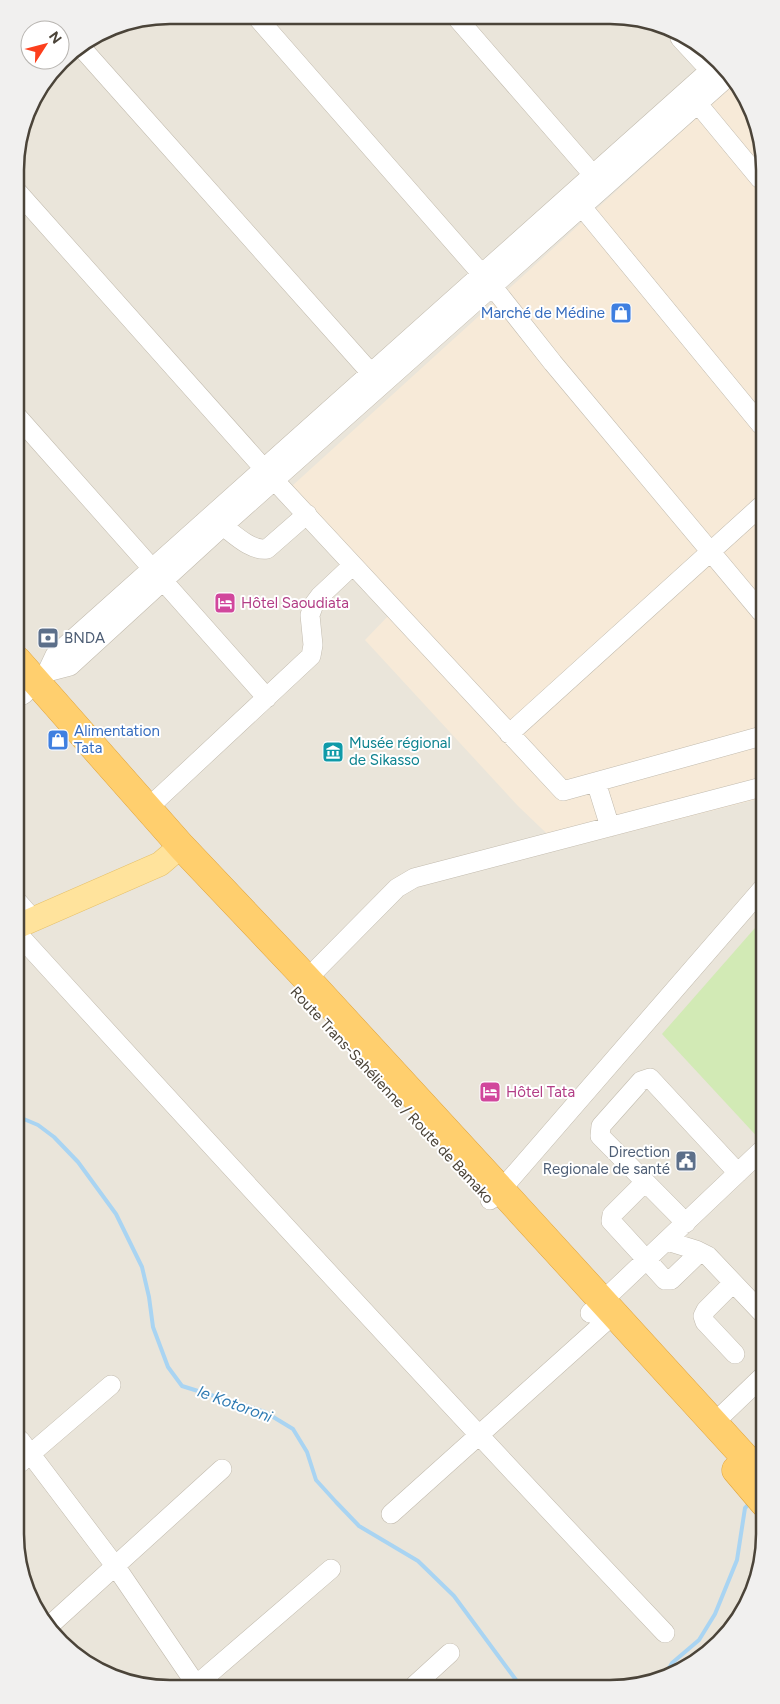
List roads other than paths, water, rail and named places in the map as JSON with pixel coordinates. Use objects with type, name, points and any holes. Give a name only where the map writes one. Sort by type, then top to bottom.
[{"type":"highway","name":"Route Trans-Sahélienne / Route de Bamako","points":[[27,679],[148,808],[175,851],[307,979],[496,1195]]},
{"type":"highway","name":"Route Trans-Sahélienne / Route de Bamako","points":[[27,679],[175,851],[496,1195],[756,1483]]},
{"type":"highway","name":"Route Trans-Sahélienne / Route de Bamako","points":[[603,1313],[714,1422],[756,1482]]},
{"type":"main road","points":[[24,919],[160,864],[175,851]]},
{"type":"street","points":[[263,24],[487,280],[553,363],[756,606]]},
{"type":"street","points":[[462,24],[599,181]]},
{"type":"street","points":[[85,51],[377,379]]},
{"type":"street","points":[[696,52],[712,66]]},
{"type":"street","points":[[27,679],[70,666],[157,575],[719,73]]},
{"type":"street","points":[[487,280],[582,207],[599,181],[698,104],[720,74]]},
{"type":"street","points":[[698,104],[756,174]]},
{"type":"street","points":[[24,198],[269,474],[563,791],[756,738]]},
{"type":"street","points":[[582,207],[756,419]]},
{"type":"street","points":[[24,424],[267,698]]},
{"type":"street","points":[[157,575],[223,526],[269,474]]},
{"type":"street","points":[[509,734],[756,511]]},
{"type":"street","points":[[223,526],[250,546],[260,550],[267,549],[307,514]]},
{"type":"street","points":[[148,808],[311,656],[313,645],[310,615],[314,604],[353,565]]},
{"type":"street","points":[[596,782],[610,827]]},
{"type":"street","points":[[307,979],[396,888],[414,878],[756,789]]},
{"type":"street","points":[[496,1195],[756,896]]},
{"type":"street","points":[[24,922],[226,1163],[478,1435],[665,1632]]},
{"type":"street","points":[[686,1224],[600,1136],[601,1126],[641,1081],[650,1078],[738,1173]]},
{"type":"street","points":[[391,1514],[478,1435],[603,1313],[647,1260],[756,1156]]},
{"type":"street","points":[[645,1182],[612,1214],[611,1221],[665,1280],[671,1280],[700,1252]]},
{"type":"street","points":[[667,1241],[708,1256],[756,1307]]},
{"type":"street","points":[[733,1283],[706,1310],[703,1316],[705,1322],[735,1354]]},
{"type":"street","points":[[714,1422],[756,1383]]},
{"type":"street","points":[[24,1452],[111,1384]]},
{"type":"street","points":[[24,1454],[116,1567],[193,1680]]},
{"type":"street","points":[[53,1622],[222,1470]]},
{"type":"street","points":[[202,1680],[331,1568]]},
{"type":"street","points":[[420,1680],[450,1653]]},
{"type":"waterway","name":"le Kotoroni","points":[[24,1119],[38,1125],[54,1137],[78,1162],[116,1214],[142,1267],[153,1327],[168,1367],[182,1386],[265,1412],[293,1429],[307,1452],[316,1480],[359,1526],[418,1561],[454,1596],[516,1680]]},
{"type":"waterway","points":[[669,1667],[672,1663],[699,1640],[715,1614],[737,1560],[745,1508],[750,1503]]},
{"type":"place","name":"Marché de Médine","points":[[621,313]]},
{"type":"place","name":"Hôtel Saoudiata","points":[[225,603]]},
{"type":"place","name":"BNDA","points":[[48,638]]},
{"type":"place","name":"Alimentation Tata","points":[[58,740]]},
{"type":"place","name":"Musée régional de Sikasso","points":[[333,752]]},
{"type":"place","name":"Hôtel Tata","points":[[490,1092]]},
{"type":"place","name":"Direction Regionale de santé","points":[[686,1161]]}]
